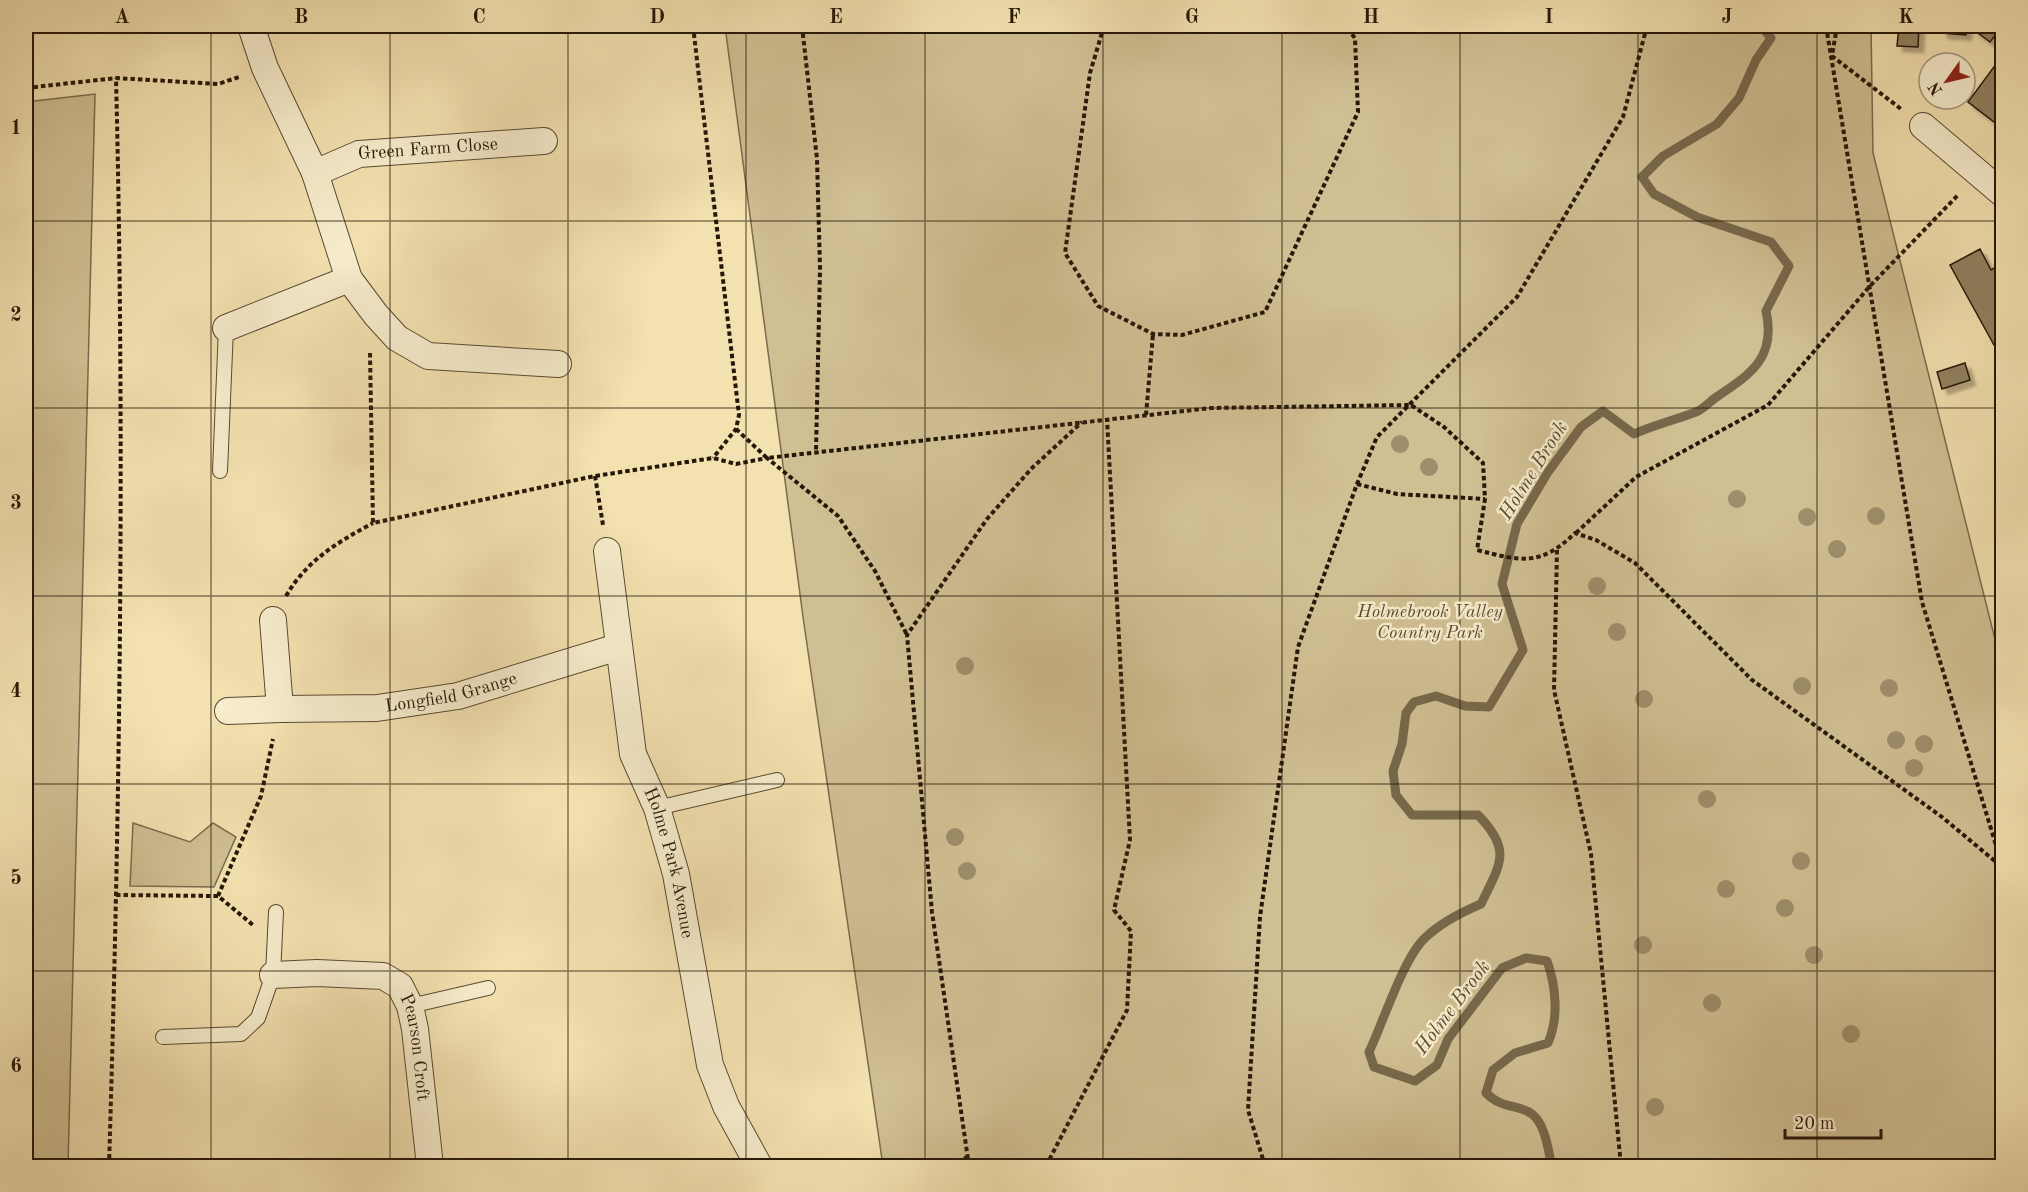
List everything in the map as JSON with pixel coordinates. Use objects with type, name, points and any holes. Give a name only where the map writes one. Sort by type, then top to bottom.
[{"type":"street","points":[[251,26],[266,68],[315,173],[349,279],[376,315],[397,338],[428,356],[558,364]]},
{"type":"street","points":[[1923,126],[2002,193]]},
{"type":"street","name":"Green Farm Close","points":[[315,173],[359,154],[544,141]]},
{"type":"street","points":[[226,328],[349,279]]},
{"type":"street","name":"Holme Park Avenue","points":[[607,551],[633,754],[657,808],[676,874],[710,1065],[726,1107],[759,1167]]},
{"type":"street","points":[[273,620],[280,709]]},
{"type":"street","name":"Longfield Grange","points":[[228,711],[377,708],[458,696],[618,647]]},
{"type":"street","name":"Pearson Croft","points":[[273,975],[317,973],[383,976],[400,987],[411,1006],[430,1167]]},
{"type":"lane","points":[[220,471],[226,328]]},
{"type":"lane","points":[[657,808],[777,780]]},
{"type":"lane","points":[[163,1037],[241,1034],[258,1018],[273,975],[276,912]]},
{"type":"lane","points":[[411,1006],[488,988]]},
{"type":"path","points":[[693,26],[740,415],[736,429],[713,458]]},
{"type":"path","points":[[802,26],[817,159],[820,268],[816,452]]},
{"type":"path","points":[[1104,26],[1090,73],[1065,253],[1098,306],[1153,334],[1182,335],[1265,312],[1358,112],[1355,38],[1345,26]]},
{"type":"path","points":[[1265,1167],[1248,1110],[1260,917],[1298,647],[1357,484],[1377,437],[1517,297],[1623,117],[1647,26]]},
{"type":"path","points":[[1826,26],[1922,602],[2002,866]]},
{"type":"path","points":[[1832,56],[1837,26]]},
{"type":"path","points":[[1832,56],[1923,126]]},
{"type":"path","points":[[26,88],[116,78],[218,84]]},
{"type":"path","points":[[110,1167],[116,895],[122,303],[116,78]]},
{"type":"path","points":[[273,620],[296,580],[328,548],[374,523],[596,476],[713,458],[736,464],[816,452],[1211,408],[1411,405],[1444,427],[1483,463],[1485,499],[1477,550],[1519,561],[1557,550],[1636,477],[1768,405],[1870,286],[1979,174]]},
{"type":"path","points":[[374,523],[369,343],[376,315]]},
{"type":"path","points":[[1146,415],[1153,334]]},
{"type":"path","points":[[1046,1167],[1127,1010],[1131,931],[1114,910],[1130,840],[1107,419]]},
{"type":"path","points":[[907,635],[987,519],[1032,468],[1083,422]]},
{"type":"path","points":[[736,429],[767,458],[838,516],[875,571],[907,635],[932,912],[969,1167]]},
{"type":"path","points":[[596,476],[607,551]]},
{"type":"path","points":[[1357,484],[1397,494],[1485,499]]},
{"type":"path","points":[[1575,533],[1596,540],[1635,563],[1752,680],[1942,817],[2002,866]]},
{"type":"path","points":[[1557,550],[1554,690],[1591,854],[1621,1167]]},
{"type":"path","points":[[218,896],[261,796],[280,709]]},
{"type":"path","points":[[116,895],[218,896],[252,924],[273,975]]},
{"type":"path","points":[[959,1167],[968,1156]]},
{"type":"green space","name":"Holmebrook Valley Country Park","points":[[725,26],[1871,26],[1873,153],[2002,667],[2002,1166],[939,1166],[939,1162],[934,1166],[883,1166],[803,617]]},
{"type":"green space","points":[[95,94],[68,1166],[26,1166],[26,102]]},
{"type":"green space","points":[[133,823],[190,842],[213,823],[236,837],[214,887],[130,886]]},
{"type":"building","points":[[1899,26],[1919,26],[1918,47],[1897,46]]},
{"type":"building","points":[[1942,26],[1967,26],[1966,35],[1942,33]]},
{"type":"building","points":[[1975,26],[2002,26],[1990,42],[1973,29]]},
{"type":"building","points":[[2002,56],[2002,128],[1977,109],[1977,90]]},
{"type":"building","points":[[1980,249],[1991,270],[2001,264],[2002,267],[2002,340],[1994,345],[1950,265]]},
{"type":"building","points":[[1965,363],[1970,380],[1942,389],[1937,372]]},
{"type":"waterway","name":"Holme Brook","points":[[1552,1166],[1546,1139],[1537,1119],[1527,1111],[1499,1102],[1486,1093],[1493,1070],[1515,1053],[1548,1043],[1554,1023],[1555,1002],[1547,961],[1526,958],[1502,968],[1448,1039],[1437,1065],[1415,1081],[1374,1067],[1369,1052],[1410,959],[1418,946],[1432,932],[1452,918],[1481,904],[1498,868],[1500,858],[1496,838],[1478,815],[1412,815],[1396,795],[1393,771],[1402,744],[1406,713],[1414,702],[1436,696],[1465,706],[1489,707],[1523,650],[1502,584],[1517,524],[1548,472],[1581,427],[1603,411],[1634,434],[1696,412],[1742,379],[1759,362],[1764,352],[1768,340],[1766,311],[1789,266],[1771,242],[1697,217],[1654,194],[1642,177],[1663,156],[1717,124],[1739,98],[1756,60],[1771,38],[1761,26]]}]
